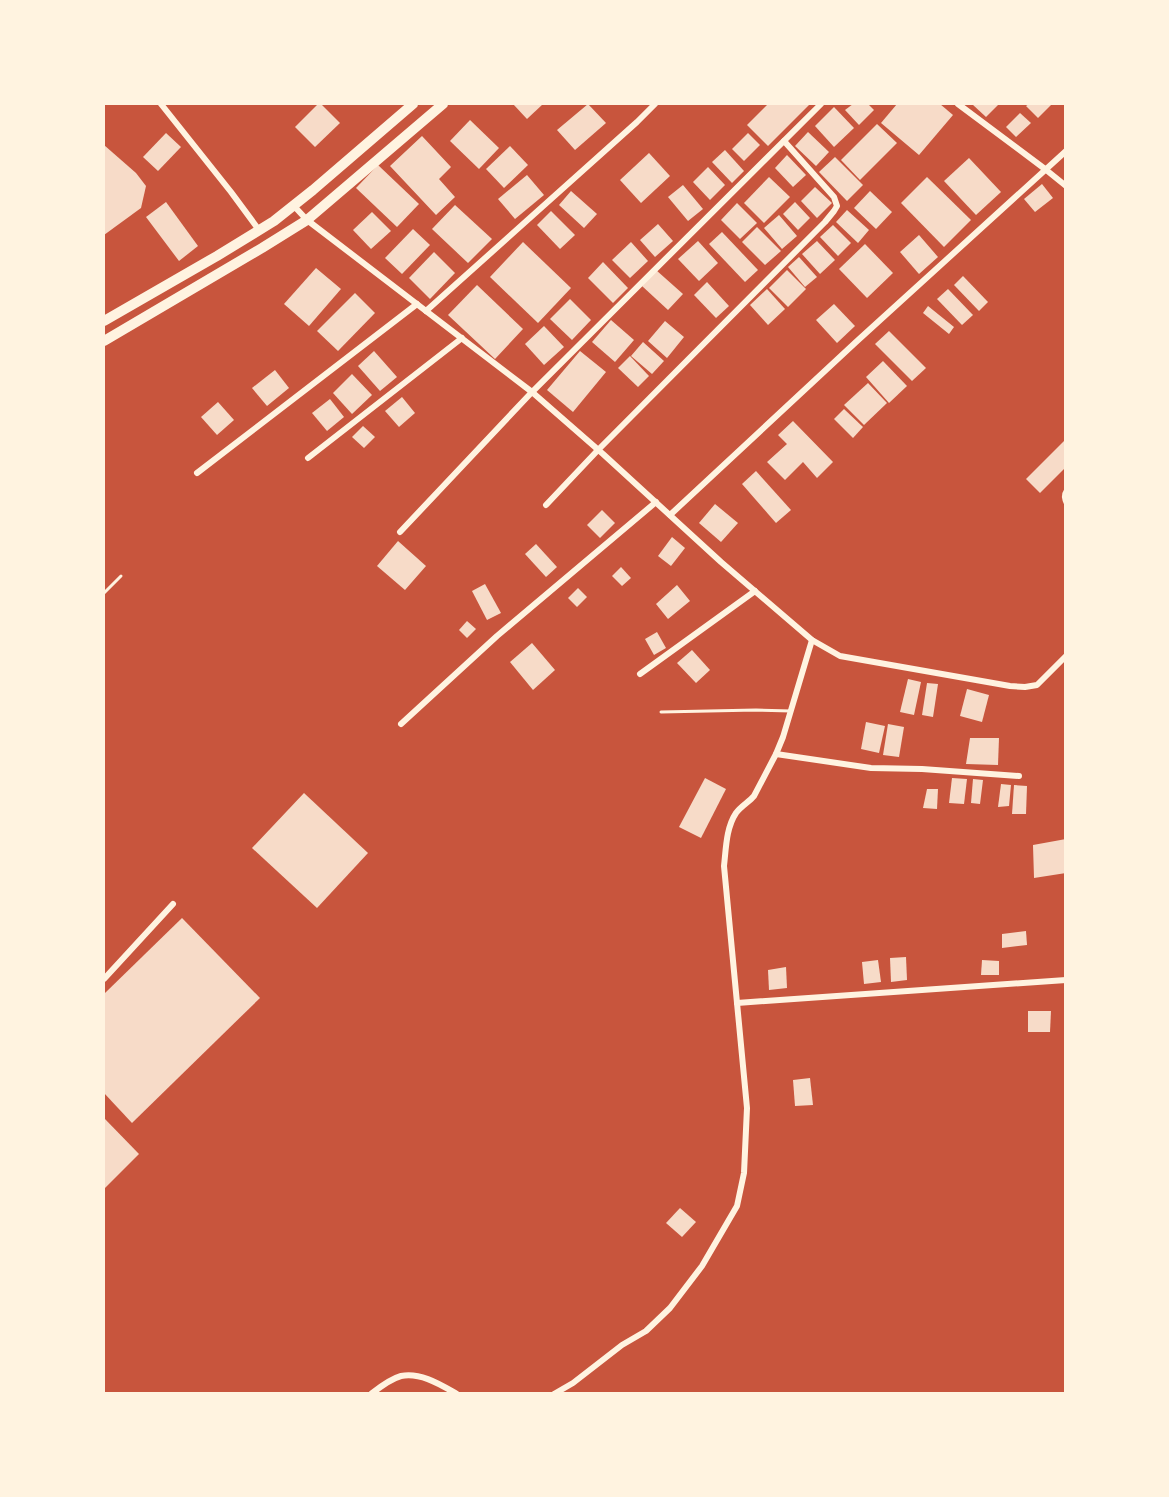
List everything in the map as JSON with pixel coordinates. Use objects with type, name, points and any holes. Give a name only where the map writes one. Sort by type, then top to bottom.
[{"type":"main road","points":[[104,321],[217,256],[294,206],[413,104]]},
{"type":"main road","points":[[104,341],[307,220],[443,104]]},
{"type":"street","points":[[161,104],[259,230]]},
{"type":"street","points":[[426,311],[655,104]]},
{"type":"street","points":[[400,532],[532,392],[821,104]]},
{"type":"street","points":[[958,104],[1065,186]]},
{"type":"street","points":[[546,505],[834,212],[837,206],[834,196],[784,141]]},
{"type":"street","points":[[670,515],[1065,151]]},
{"type":"street","points":[[294,206],[307,220],[532,392],[812,640],[840,656],[1025,687],[1037,685],[1065,656]]},
{"type":"street","points":[[197,473],[417,304]]},
{"type":"street","points":[[308,458],[462,338]]},
{"type":"street","points":[[401,724],[489,643],[656,502]]},
{"type":"street","points":[[640,674],[755,591]]},
{"type":"street","points":[[554,1394],[573,1383],[622,1345],[646,1331],[670,1308],[702,1266],[737,1206],[744,1173],[747,1108],[724,866],[727,836],[737,812],[754,795],[776,754],[812,640]]},
{"type":"street","points":[[776,754],[871,768],[1019,776]]},
{"type":"street","points":[[104,979],[172,904]]},
{"type":"street","points":[[737,1003],[1065,980]]},
{"type":"street","points":[[371,1394],[401,1376],[416,1376],[433,1381],[457,1394]]},
{"type":"lane","points":[[1065,489],[1063,494],[1065,506]]},
{"type":"lane","points":[[104,593],[121,576]]},
{"type":"lane","points":[[660,711],[791,711]]},
{"type":"building","points":[[318,104],[321,104],[340,123],[315,147],[295,127]]},
{"type":"building","points":[[513,104],[543,104],[527,119]]},
{"type":"building","points":[[588,104],[606,123],[575,150],[557,130]]},
{"type":"building","points":[[768,104],[810,104],[768,146],[747,125]]},
{"type":"building","points":[[853,104],[868,104],[874,110],[859,125],[845,110]]},
{"type":"building","points":[[897,104],[940,104],[953,115],[919,155],[881,123]]},
{"type":"building","points":[[972,104],[999,104],[986,117]]},
{"type":"building","points":[[1052,104],[1038,118],[1026,106]]},
{"type":"building","points":[[834,107],[854,128],[834,147],[815,126]]},
{"type":"building","points":[[1020,113],[1031,123],[1016,137],[1006,127]]},
{"type":"building","points":[[470,120],[499,148],[479,169],[450,141]]},
{"type":"building","points":[[877,124],[897,143],[860,180],[841,160]]},
{"type":"building","points":[[808,132],[829,152],[816,166],[795,146]]},
{"type":"building","points":[[166,133],[181,147],[158,171],[143,157]]},
{"type":"building","points":[[748,133],[760,145],[744,161],[732,149]]},
{"type":"building","points":[[422,136],[451,167],[439,179],[455,197],[436,215],[390,166]]},
{"type":"building","points":[[104,145],[136,173],[146,186],[141,208],[104,235]]},
{"type":"building","points":[[510,146],[528,165],[504,188],[486,169]]},
{"type":"building","points":[[725,150],[744,171],[732,183],[712,162]]},
{"type":"building","points":[[649,153],[670,176],[641,203],[620,180]]},
{"type":"building","points":[[787,155],[806,175],[793,187],[775,168]]},
{"type":"building","points":[[835,157],[863,185],[847,201],[819,172]]},
{"type":"building","points":[[969,158],[1001,192],[976,215],[944,181]]},
{"type":"building","points":[[378,165],[419,204],[397,227],[356,188]]},
{"type":"building","points":[[708,167],[725,185],[710,200],[693,182]]},
{"type":"building","points":[[527,175],[544,195],[515,219],[498,199]]},
{"type":"building","points":[[769,177],[790,197],[764,223],[744,203]]},
{"type":"building","points":[[927,177],[971,220],[944,247],[901,203]]},
{"type":"building","points":[[1042,184],[1053,198],[1035,212],[1024,199]]},
{"type":"building","points":[[683,185],[703,209],[688,221],[668,197]]},
{"type":"building","points":[[815,187],[832,203],[817,218],[801,201]]},
{"type":"building","points":[[571,191],[597,214],[584,228],[559,205]]},
{"type":"building","points":[[870,191],[892,212],[876,229],[854,208]]},
{"type":"building","points":[[166,202],[198,246],[179,261],[146,217]]},
{"type":"building","points":[[795,202],[810,218],[798,230],[783,214]]},
{"type":"building","points":[[737,203],[757,223],[740,239],[721,220]]},
{"type":"building","points":[[455,205],[492,239],[468,263],[432,229]]},
{"type":"building","points":[[847,210],[869,230],[858,243],[836,222]]},
{"type":"building","points":[[551,211],[575,235],[560,249],[537,225]]},
{"type":"building","points":[[372,212],[391,231],[371,249],[353,230]]},
{"type":"building","points":[[779,215],[797,236],[782,249],[764,228]]},
{"type":"building","points":[[658,224],[673,241],[655,257],[640,240]]},
{"type":"building","points":[[833,225],[851,243],[838,256],[820,237]]},
{"type":"building","points":[[757,227],[781,251],[765,265],[742,242]]},
{"type":"building","points":[[413,229],[430,245],[402,274],[385,258]]},
{"type":"building","points":[[722,232],[758,270],[745,282],[709,244]]},
{"type":"building","points":[[919,235],[938,257],[919,274],[900,252]]},
{"type":"building","points":[[698,241],[718,263],[699,281],[678,259]]},
{"type":"building","points":[[817,241],[835,260],[820,274],[802,254]]},
{"type":"building","points":[[523,242],[571,288],[538,323],[490,277]]},
{"type":"building","points":[[631,242],[648,261],[630,278],[612,260]]},
{"type":"building","points":[[865,244],[893,273],[867,298],[839,269]]},
{"type":"building","points":[[434,252],[455,273],[430,299],[409,278]]},
{"type":"building","points":[[799,257],[817,277],[805,287],[788,267]]},
{"type":"building","points":[[603,262],[628,288],[613,303],[588,278]]},
{"type":"building","points":[[316,268],[341,289],[309,326],[284,304]]},
{"type":"building","points":[[656,270],[683,294],[668,310],[642,286]]},
{"type":"building","points":[[787,270],[806,289],[788,307],[769,288]]},
{"type":"building","points":[[963,276],[988,302],[979,311],[954,285]]},
{"type":"building","points":[[707,282],[729,306],[716,318],[694,295]]},
{"type":"building","points":[[477,285],[523,329],[495,359],[448,315]]},
{"type":"building","points":[[767,289],[785,309],[768,325],[750,305]]},
{"type":"building","points":[[948,289],[973,315],[962,325],[937,299]]},
{"type":"building","points":[[355,293],[375,313],[338,351],[317,331]]},
{"type":"building","points":[[570,299],[591,320],[572,340],[550,319]]},
{"type":"building","points":[[834,304],[855,326],[837,343],[816,320]]},
{"type":"building","points":[[928,306],[954,327],[949,334],[923,313]]},
{"type":"building","points":[[611,320],[634,340],[615,362],[592,342]]},
{"type":"building","points":[[665,321],[684,337],[667,358],[648,341]]},
{"type":"building","points":[[544,326],[564,347],[544,365],[525,344]]},
{"type":"building","points":[[889,331],[926,368],[912,381],[875,344]]},
{"type":"building","points":[[643,342],[664,361],[652,374],[631,356]]},
{"type":"building","points":[[374,351],[397,377],[380,391],[358,366]]},
{"type":"building","points":[[580,351],[606,372],[573,412],[547,390]]},
{"type":"building","points":[[630,356],[649,376],[638,387],[618,368]]},
{"type":"building","points":[[883,361],[907,386],[889,403],[866,377]]},
{"type":"building","points":[[275,370],[289,388],[267,406],[252,388]]},
{"type":"building","points":[[352,374],[372,395],[352,414],[333,393]]},
{"type":"building","points":[[868,383],[887,403],[864,425],[844,405]]},
{"type":"building","points":[[402,397],[415,413],[399,427],[385,411]]},
{"type":"building","points":[[330,399],[344,417],[327,431],[312,413]]},
{"type":"building","points":[[218,402],[234,420],[217,435],[201,417]]},
{"type":"building","points":[[844,409],[863,427],[853,438],[834,419]]},
{"type":"building","points":[[793,421],[833,462],[817,478],[803,462],[785,480],[767,462],[787,444],[778,435]]},
{"type":"building","points":[[363,426],[375,437],[364,448],[352,437]]},
{"type":"building","points":[[1066,439],[1066,467],[1040,493],[1026,479]]},
{"type":"building","points":[[756,471],[791,510],[776,523],[742,484]]},
{"type":"building","points":[[715,504],[738,523],[721,542],[699,523]]},
{"type":"building","points":[[602,510],[615,523],[600,538],[587,525]]},
{"type":"building","points":[[672,537],[685,548],[671,566],[658,556]]},
{"type":"building","points":[[398,541],[426,566],[405,590],[377,566]]},
{"type":"building","points":[[536,544],[557,567],[546,577],[525,554]]},
{"type":"building","points":[[621,567],[631,578],[622,586],[612,576]]},
{"type":"building","points":[[485,584],[501,613],[487,620],[472,591]]},
{"type":"building","points":[[677,585],[690,601],[668,619],[656,604]]},
{"type":"building","points":[[578,588],[587,597],[577,607],[568,598]]},
{"type":"building","points":[[467,621],[476,629],[467,638],[459,630]]},
{"type":"building","points":[[657,632],[666,648],[654,655],[645,639]]},
{"type":"building","points":[[532,643],[555,670],[533,690],[510,662]]},
{"type":"building","points":[[692,650],[710,670],[696,683],[677,663]]},
{"type":"building","points":[[908,679],[921,682],[914,715],[900,712]]},
{"type":"building","points":[[927,683],[938,684],[933,717],[922,715]]},
{"type":"building","points":[[967,689],[989,695],[982,722],[960,716]]},
{"type":"building","points":[[866,722],[885,726],[879,753],[861,749]]},
{"type":"building","points":[[888,724],[904,727],[899,757],[883,755]]},
{"type":"building","points":[[970,738],[999,738],[998,765],[966,764]]},
{"type":"building","points":[[705,778],[726,789],[701,838],[679,827]]},
{"type":"building","points":[[952,778],[967,779],[964,804],[949,803]]},
{"type":"building","points":[[973,779],[983,780],[980,804],[971,803]]},
{"type":"building","points":[[1001,784],[1011,785],[1009,806],[998,807]]},
{"type":"building","points":[[1014,785],[1027,786],[1026,814],[1012,814]]},
{"type":"building","points":[[927,789],[938,789],[937,809],[923,808]]},
{"type":"building","points":[[304,793],[368,853],[317,908],[252,848]]},
{"type":"building","points":[[1066,839],[1066,873],[1034,878],[1033,845]]},
{"type":"building","points":[[182,918],[260,998],[132,1123],[104,1093],[104,994]]},
{"type":"building","points":[[1026,931],[1027,945],[1002,948],[1002,934]]},
{"type":"building","points":[[906,957],[907,980],[891,982],[890,958]]},
{"type":"building","points":[[878,960],[881,982],[864,984],[862,962]]},
{"type":"building","points":[[982,960],[999,961],[999,975],[981,975]]},
{"type":"building","points":[[786,967],[787,988],[769,990],[768,970]]},
{"type":"building","points":[[1028,1011],[1051,1011],[1050,1032],[1028,1032]]},
{"type":"building","points":[[810,1078],[813,1105],[795,1106],[793,1080]]},
{"type":"building","points":[[104,1118],[139,1154],[104,1189]]},
{"type":"building","points":[[680,1208],[696,1222],[682,1237],[666,1223]]}]
